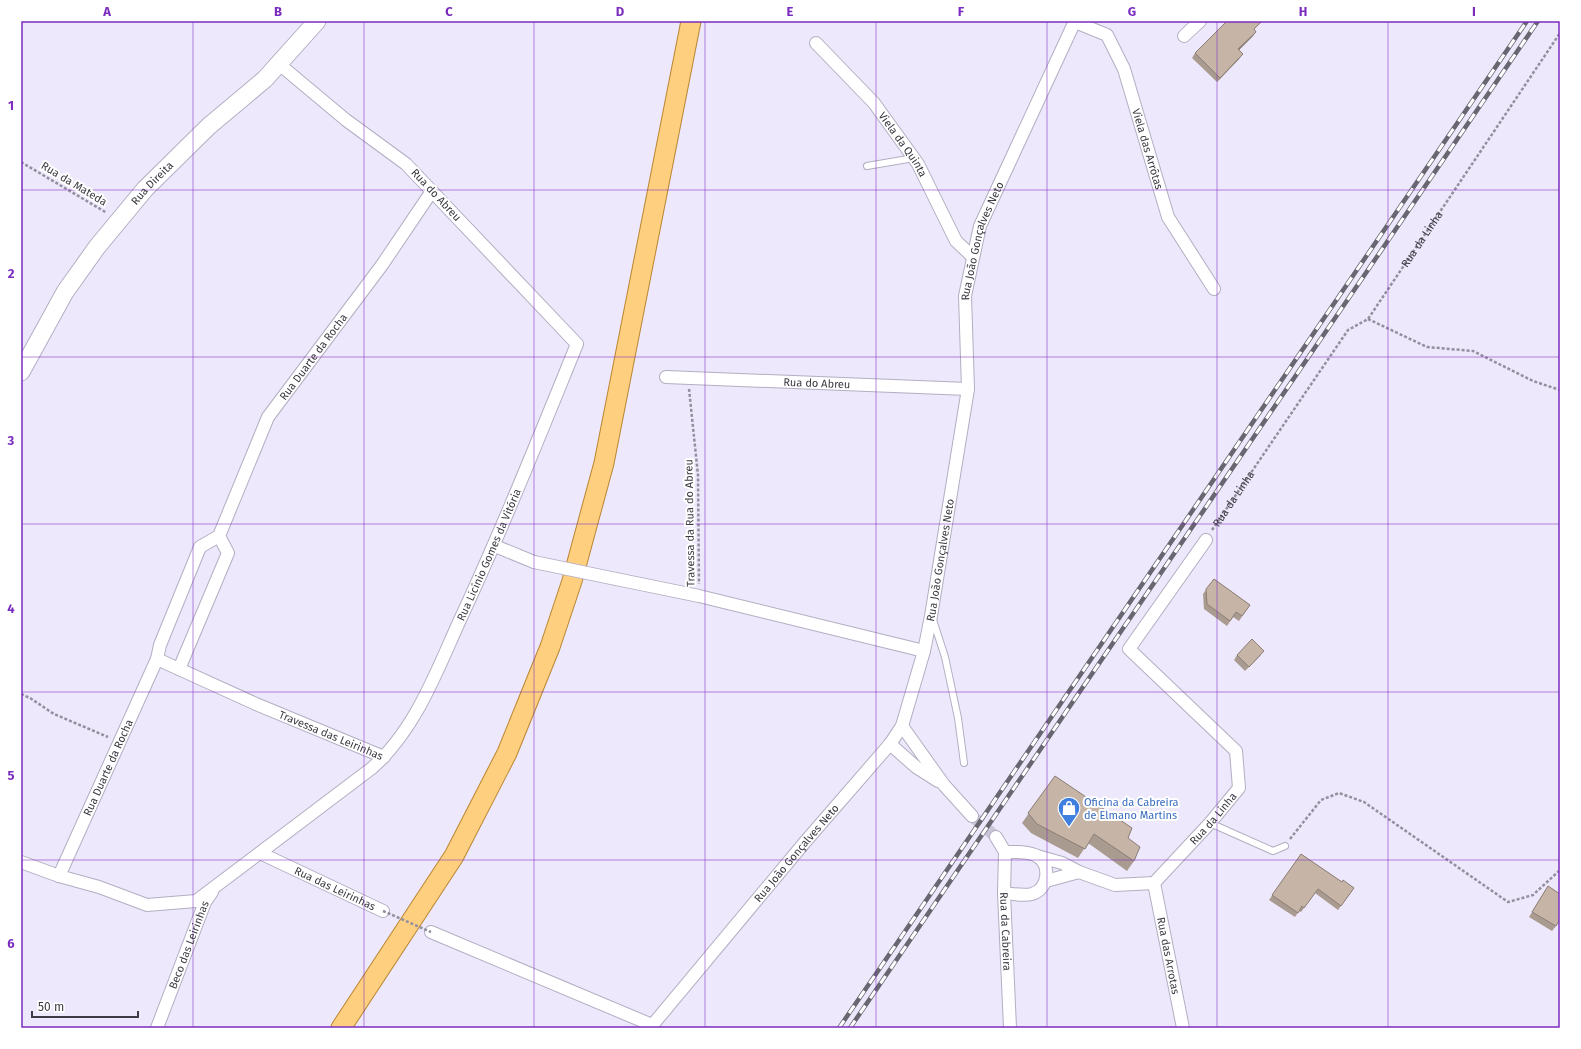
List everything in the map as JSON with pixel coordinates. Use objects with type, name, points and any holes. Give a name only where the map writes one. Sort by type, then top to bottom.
[{"type":"main road","name":"Rua Direita","points":[[21,372],[65,292],[97,247],[145,189],[209,126],[265,79],[317,21]]},
{"type":"main road","points":[[341,1028],[454,856],[506,753],[550,646],[572,581],[604,463],[691,21]]},
{"type":"street","name":"Rua João Gonçalves Neto","points":[[651,1026],[810,836],[890,744],[902,726],[924,652],[968,389],[965,296],[980,226],[1075,21]]},
{"type":"street","name":"Viela das Arrôtas","points":[[1075,21],[1107,35],[1124,69],[1168,217],[1214,289]]},
{"type":"street","points":[[1184,36],[1200,21]]},
{"type":"street","name":"Viela da Quinta","points":[[816,43],[874,103],[918,164],[956,241],[973,257]]},
{"type":"street","name":"Rua do Abreu","points":[[279,64],[346,120],[406,164],[577,344]]},
{"type":"street","name":"Rua Duarte da Rocha","points":[[59,876],[156,659],[160,645],[200,547],[219,536],[268,417],[382,265],[432,191]]},
{"type":"street","name":"Rua Licínio Gomes da Vitória","points":[[384,757],[420,706],[495,546],[577,344]]},
{"type":"street","name":"Rua do Abreu","points":[[666,377],[968,389]]},
{"type":"street","points":[[179,670],[228,553],[219,536]]},
{"type":"street","name":"Rua da Linha","points":[[1154,883],[1210,823],[1239,788],[1236,751],[1129,649],[1206,540]]},
{"type":"street","points":[[495,546],[534,562],[699,596],[924,652]]},
{"type":"street","name":"Travessa das Leirinhas","points":[[156,659],[384,757],[372,768],[260,853]]},
{"type":"street","points":[[902,726],[944,785],[972,816]]},
{"type":"street","points":[[890,744],[916,767],[944,785]]},
{"type":"street","points":[[996,837],[1005,852],[1028,853],[1062,863],[1079,872],[1116,885],[1154,883]]},
{"type":"street","name":"Rua da Cabreira","points":[[1005,852],[1004,893],[1010,1028]]},
{"type":"street","points":[[21,862],[59,876],[99,887],[147,905],[196,901],[260,853]]},
{"type":"street","name":"Rua das Leirinhas","points":[[260,853],[383,911]]},
{"type":"street","points":[[1004,893],[1033,894],[1041,889],[1046,881],[1047,871],[1044,862],[1037,856]]},
{"type":"street","points":[[1046,881],[1079,872]]},
{"type":"street","name":"Rua das Arrotas","points":[[1154,883],[1183,1028]]},
{"type":"street","name":"Beco das Leirinhas","points":[[157,1028],[205,902],[216,886]]},
{"type":"street","points":[[431,932],[651,1026]]},
{"type":"lane","points":[[867,166],[914,158]]},
{"type":"lane","points":[[931,616],[945,657],[958,718],[964,763]]},
{"type":"lane","points":[[1210,823],[1273,851],[1285,846]]},
{"type":"path","name":"Rua da Linha","points":[[1206,540],[1348,330],[1368,319],[1560,33]]},
{"type":"path","name":"Rua da Mateda","points":[[21,162],[119,220]]},
{"type":"path","points":[[1368,319],[1427,347],[1473,351],[1533,381],[1560,390]]},
{"type":"path","name":"Travessa da Rua do Abreu","points":[[687,377],[698,475],[699,596]]},
{"type":"path","points":[[21,694],[30,698],[54,714],[120,741]]},
{"type":"path","points":[[1285,846],[1321,800],[1339,793],[1364,802],[1508,902],[1533,895],[1560,870]]},
{"type":"path","name":"Rua das Leirinhas","points":[[383,911],[431,932]]},
{"type":"building","points":[[1227,21],[1262,21],[1254,29],[1256,32],[1238,49],[1243,54],[1220,78],[1195,53]]},
{"type":"building","points":[[1214,579],[1250,605],[1242,616],[1236,612],[1230,621],[1207,604],[1206,589]]},
{"type":"building","points":[[1252,639],[1264,651],[1249,667],[1237,655]]},
{"type":"building","name":"Oficina da Cabreira de Elmano Martins","points":[[1055,776],[1132,828],[1128,838],[1140,847],[1134,861],[1094,834],[1085,849],[1037,824],[1028,813]]},
{"type":"building","points":[[1301,854],[1342,882],[1343,880],[1354,888],[1341,906],[1318,889],[1304,908],[1302,906],[1298,913],[1272,895]]},
{"type":"building","points":[[1548,886],[1560,894],[1560,919],[1556,926],[1532,912]]},
{"type":"tunnel","points":[[972,816],[996,837]]},
{"type":"railway","points":[[839,1028],[1527,21]]},
{"type":"railway","points":[[850,1028],[1538,21]]},
{"type":"place","name":"Oficina da Cabreira de Elmano Martins","points":[[1069,828]]}]
